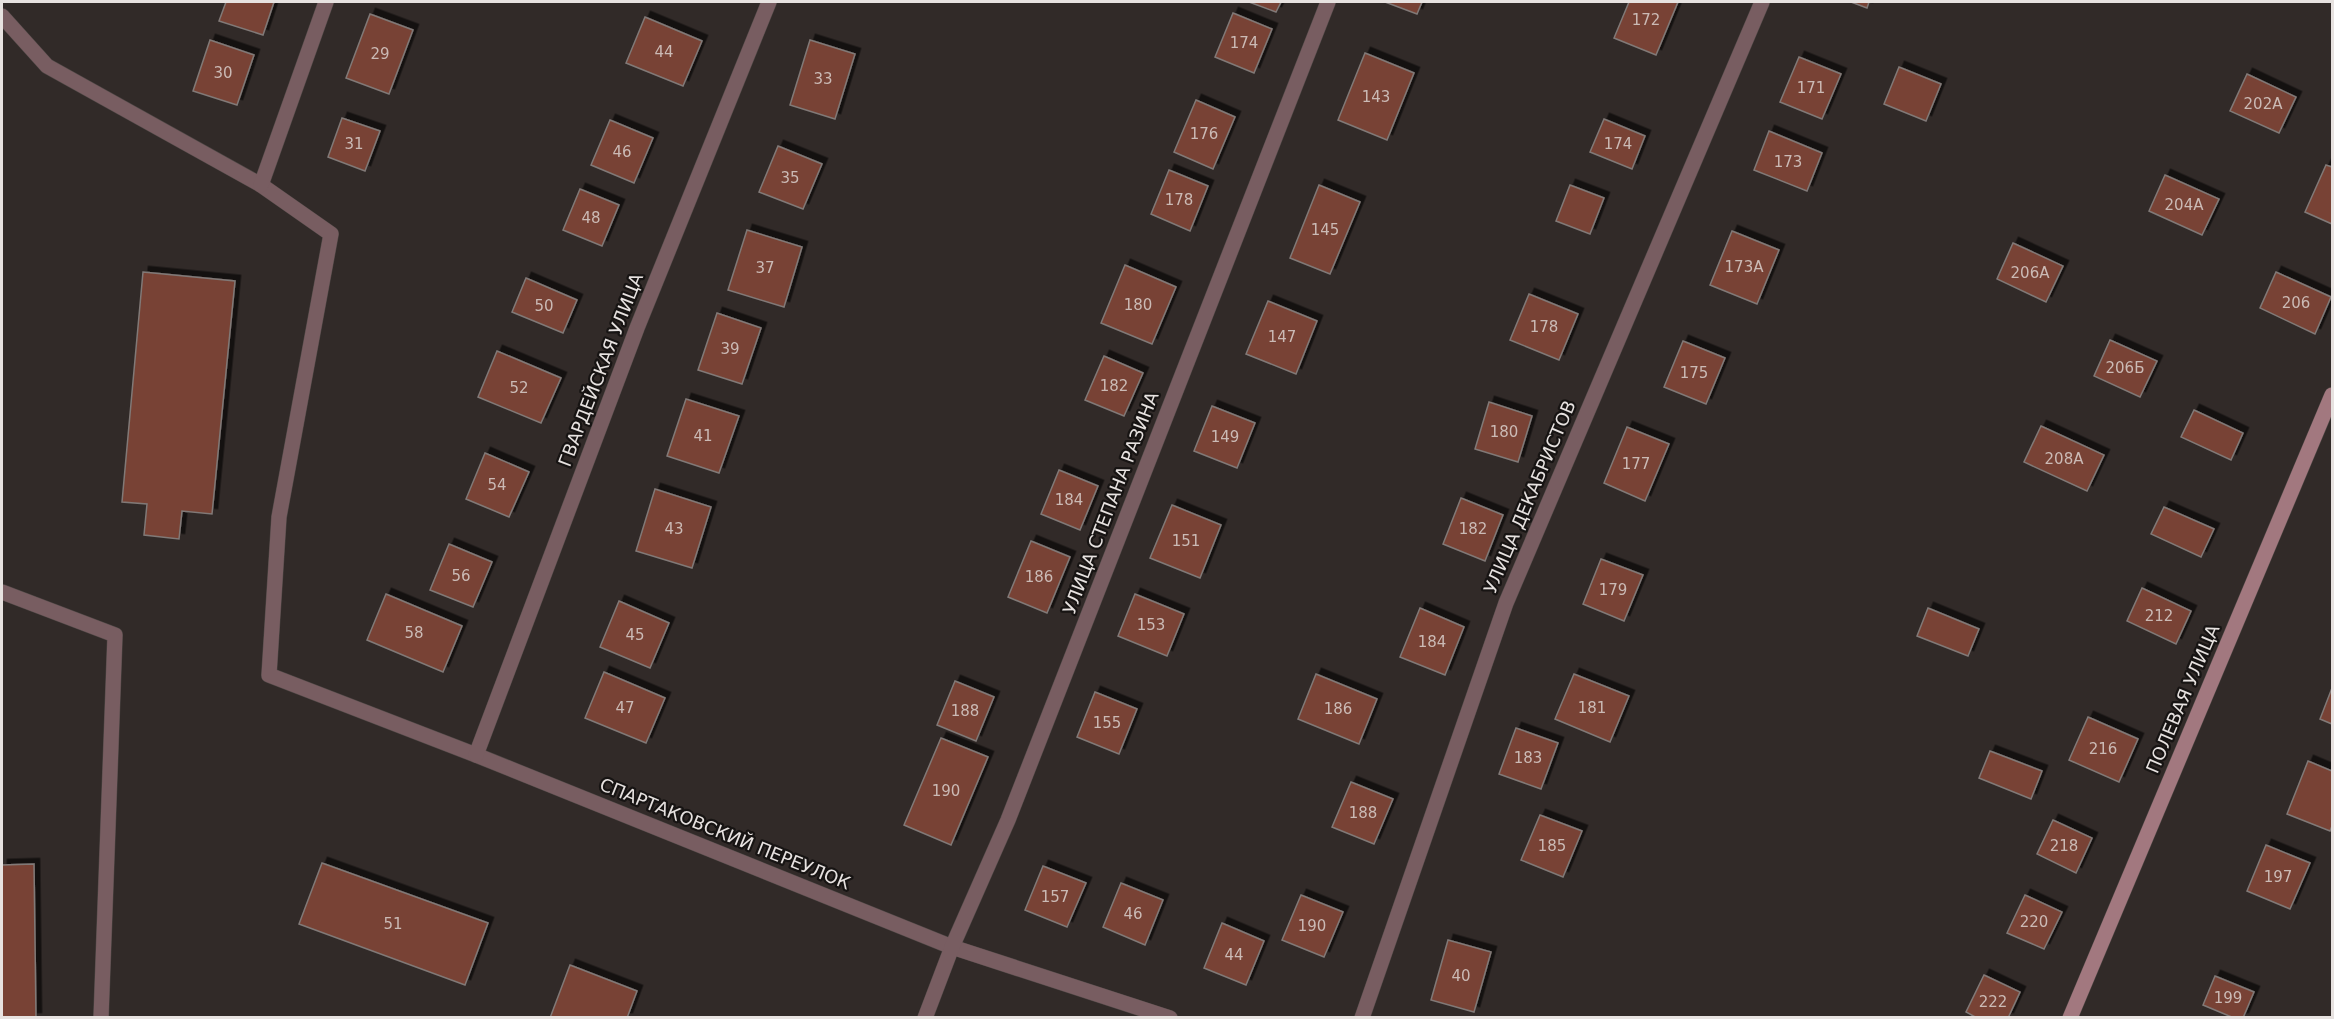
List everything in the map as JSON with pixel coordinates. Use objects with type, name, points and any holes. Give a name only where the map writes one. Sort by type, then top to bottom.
[{"type":"street","points":[[2,16],[47,66],[261,184],[326,2]]},
{"type":"street","name":"ГВАРДЕЙСКАЯ УЛИЦА","points":[[476,755],[637,328],[769,2]]},
{"type":"street","name":"УЛИЦА СТЕПАНА РАЗИНА","points":[[925,1017],[952,947],[1008,820],[1328,2]]},
{"type":"street","name":"УЛИЦА ДЕКАБРИСТОВ","points":[[1362,1017],[1506,603],[1762,2]]},
{"type":"street","name":"СПАРТАКОВСКИЙ ПЕРЕУЛОК","points":[[261,184],[331,234],[279,517],[269,675],[476,755],[952,947],[1170,1017]]},
{"type":"street","name":"ПОЛЕВАЯ УЛИЦА","points":[[2070,1017],[2332,395]]},
{"type":"street","points":[[2,592],[115,635],[101,1017]]},
{"type":"building","points":[[226,2],[274,2],[263,35],[219,21]]},
{"type":"building","points":[[1249,2],[1281,2],[1276,12]]},
{"type":"building","points":[[1385,2],[1422,2],[1417,14]]},
{"type":"building","points":[[1629,2],[1678,2],[1656,55],[1614,38]]},
{"type":"building","points":[[1851,2],[1869,2],[1867,8]]},
{"type":"building","points":[[1233,13],[1272,29],[1254,73],[1215,57]]},
{"type":"building","points":[[370,14],[413,30],[389,94],[346,78]]},
{"type":"building","points":[[645,17],[702,41],[683,86],[626,63]]},
{"type":"building","points":[[210,40],[254,55],[237,105],[193,91]]},
{"type":"building","points":[[810,40],[855,54],[835,119],[790,105]]},
{"type":"building","points":[[1365,53],[1414,73],[1387,140],[1338,120]]},
{"type":"building","points":[[1799,57],[1841,74],[1822,119],[1780,102]]},
{"type":"building","points":[[1899,67],[1941,84],[1926,121],[1884,104]]},
{"type":"building","points":[[2247,74],[2296,97],[2279,133],[2230,111]]},
{"type":"building","points":[[1196,100],[1235,117],[1213,169],[1174,152]]},
{"type":"building","points":[[342,118],[380,131],[365,171],[328,157]]},
{"type":"building","points":[[1604,119],[1645,136],[1632,169],[1590,152]]},
{"type":"building","points":[[610,120],[653,138],[634,183],[591,165]]},
{"type":"building","points":[[1769,131],[1822,153],[1807,191],[1754,170]]},
{"type":"building","points":[[778,146],[822,164],[803,209],[759,192]]},
{"type":"building","points":[[2326,165],[2332,167],[2332,224],[2305,212]]},
{"type":"building","points":[[1169,170],[1208,186],[1190,231],[1151,214]]},
{"type":"building","points":[[2165,175],[2219,199],[2202,235],[2149,211]]},
{"type":"building","points":[[1319,185],[1360,202],[1330,274],[1290,258]]},
{"type":"building","points":[[1570,185],[1604,198],[1590,234],[1556,221]]},
{"type":"building","points":[[580,189],[619,205],[602,246],[563,230]]},
{"type":"building","points":[[747,230],[802,247],[784,307],[728,290]]},
{"type":"building","points":[[1732,231],[1779,250],[1757,304],[1710,285]]},
{"type":"building","points":[[2013,243],[2063,266],[2046,302],[1997,279]]},
{"type":"building","points":[[1125,265],[1176,287],[1152,344],[1101,323]]},
{"type":"building","points":[[143,272],[235,281],[212,514],[182,511],[179,539],[144,535],[147,504],[122,502]]},
{"type":"building","points":[[2276,272],[2331,297],[2315,334],[2260,308]]},
{"type":"building","points":[[526,278],[577,300],[563,333],[512,312]]},
{"type":"building","points":[[1529,294],[1578,314],[1559,360],[1510,340]]},
{"type":"building","points":[[1268,301],[1317,321],[1296,374],[1246,354]]},
{"type":"building","points":[[717,313],[761,328],[742,384],[698,370]]},
{"type":"building","points":[[2110,340],[2157,361],[2140,397],[2094,376]]},
{"type":"building","points":[[1683,341],[1725,358],[1706,404],[1664,387]]},
{"type":"building","points":[[497,351],[561,378],[541,423],[478,397]]},
{"type":"building","points":[[1104,356],[1143,373],[1124,416],[1085,400]]},
{"type":"building","points":[[686,399],[739,416],[719,473],[667,456]]},
{"type":"building","points":[[1489,402],[1532,416],[1518,462],[1475,449]]},
{"type":"building","points":[[1212,406],[1255,423],[1237,468],[1194,451]]},
{"type":"building","points":[[2194,410],[2243,433],[2231,460],[2181,437]]},
{"type":"building","points":[[2041,426],[2104,455],[2087,491],[2024,462]]},
{"type":"building","points":[[1627,427],[1669,444],[1645,501],[1604,483]]},
{"type":"building","points":[[485,453],[529,472],[509,517],[466,499]]},
{"type":"building","points":[[1059,470],[1098,486],[1080,530],[1041,514]]},
{"type":"building","points":[[655,489],[711,507],[692,568],[636,551]]},
{"type":"building","points":[[1461,498],[1503,515],[1485,561],[1443,544]]},
{"type":"building","points":[[1172,505],[1221,525],[1200,578],[1150,558]]},
{"type":"building","points":[[2164,507],[2214,529],[2201,557],[2151,534]]},
{"type":"building","points":[[1031,541],[1070,557],[1047,613],[1008,597]]},
{"type":"building","points":[[449,544],[492,562],[473,607],[430,590]]},
{"type":"building","points":[[1601,559],[1643,575],[1624,621],[1583,604]]},
{"type":"building","points":[[2142,588],[2191,611],[2176,644],[2127,621]]},
{"type":"building","points":[[386,594],[462,626],[443,672],[367,640]]},
{"type":"building","points":[[1135,594],[1184,614],[1167,656],[1118,636]]},
{"type":"building","points":[[619,601],[669,623],[650,668],[600,647]]},
{"type":"building","points":[[1420,608],[1464,627],[1445,675],[1400,657]]},
{"type":"building","points":[[1928,608],[1979,629],[1968,656],[1917,636]]},
{"type":"building","points":[[604,672],[665,698],[646,743],[585,718]]},
{"type":"building","points":[[1316,674],[1377,699],[1359,744],[1298,719]]},
{"type":"building","points":[[1574,674],[1629,696],[1610,742],[1555,719]]},
{"type":"building","points":[[955,681],[994,697],[976,741],[937,725]]},
{"type":"building","points":[[2332,688],[2332,724],[2320,719]]},
{"type":"building","points":[[1095,692],[1137,709],[1119,754],[1077,737]]},
{"type":"building","points":[[2088,717],[2138,739],[2119,782],[2069,760]]},
{"type":"building","points":[[1516,728],[1558,743],[1541,789],[1499,774]]},
{"type":"building","points":[[941,738],[988,757],[951,845],[904,825]]},
{"type":"building","points":[[1990,751],[2042,771],[2031,799],[1979,778]]},
{"type":"building","points":[[2308,761],[2332,771],[2332,826],[2330,831],[2287,814]]},
{"type":"building","points":[[1351,782],[1393,799],[1374,844],[1332,827]]},
{"type":"building","points":[[1540,815],[1582,831],[1563,877],[1521,860]]},
{"type":"building","points":[[2053,820],[2092,838],[2076,873],[2037,854]]},
{"type":"building","points":[[2266,845],[2310,863],[2290,909],[2247,891]]},
{"type":"building","points":[[322,863],[488,923],[465,985],[299,924]]},
{"type":"building","points":[[34,864],[36,1018],[2,1018],[2,865]]},
{"type":"building","points":[[1043,866],[1086,883],[1067,927],[1025,910]]},
{"type":"building","points":[[1121,883],[1163,900],[1145,945],[1103,927]]},
{"type":"building","points":[[1301,895],[1343,912],[1324,957],[1282,940]]},
{"type":"building","points":[[2025,895],[2062,912],[2044,949],[2007,933]]},
{"type":"building","points":[[1222,923],[1264,941],[1246,985],[1204,968]]},
{"type":"building","points":[[1448,940],[1491,952],[1474,1012],[1431,1000]]},
{"type":"building","points":[[570,965],[637,991],[627,1018],[550,1018]]},
{"type":"building","points":[[1984,975],[2020,992],[2008,1018],[1977,1018],[1966,1012]]},
{"type":"building","points":[[2215,976],[2254,992],[2243,1018],[2234,1018],[2203,1005]]}]
